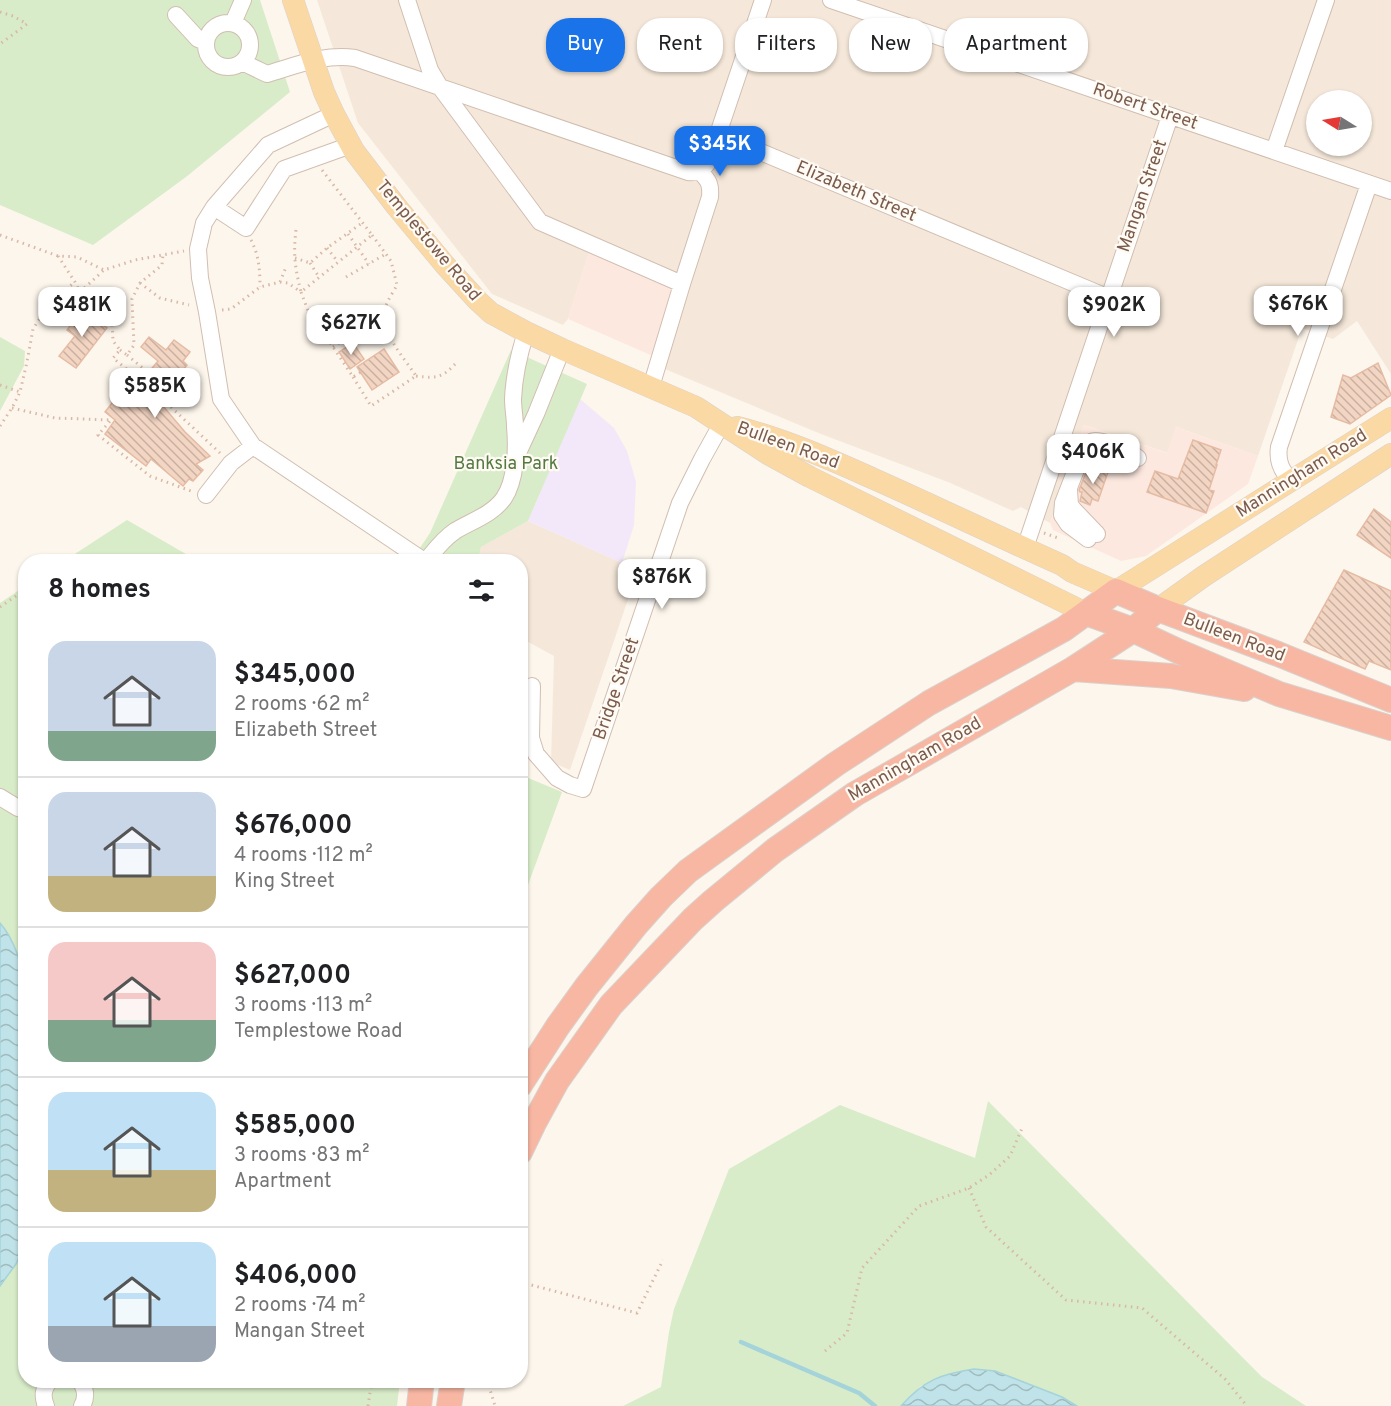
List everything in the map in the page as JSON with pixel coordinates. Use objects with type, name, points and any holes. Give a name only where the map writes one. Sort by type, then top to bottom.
[{"type":"highway","name":"Manningham Road","points":[[528,1071],[587,986],[636,925],[688,872],[836,764],[929,703],[1064,629],[1116,591]]},
{"type":"highway","name":"Bulleen Road","points":[[1116,591],[1391,700]]},
{"type":"highway","name":"Manningham Road","points":[[528,1136],[556,1081],[611,1005],[713,901],[775,850],[855,794],[1073,669],[1133,630],[1158,609]]},
{"type":"highway","name":"Bulleen Road","points":[[1086,613],[1133,630],[1279,694],[1391,728]]},
{"type":"highway","name":"Bulleen Road","points":[[1073,669],[1171,676],[1226,687],[1279,694]]},
{"type":"highway","points":[[636,925],[662,951]]},
{"type":"highway","points":[[419,1406],[421,1388]]},
{"type":"highway","points":[[449,1406],[452,1388]]},
{"type":"main road","name":"Templestowe Road","points":[[294,0],[324,92],[351,145],[396,206],[463,285],[491,313],[562,349],[696,407],[722,423]]},
{"type":"main road","name":"Manningham Road","points":[[1116,591],[1391,418]]},
{"type":"main road","name":"Bulleen Road","points":[[722,423],[766,435],[821,456],[935,506],[1028,539],[1072,572],[1116,591]]},
{"type":"main road","name":"Bulleen Road","points":[[722,423],[768,454],[810,477],[1086,613]]},
{"type":"main road","name":"Manningham Road","points":[[1158,609],[1204,576],[1391,454]]},
{"type":"street","points":[[232,22],[243,0]]},
{"type":"street","points":[[406,0],[430,70],[440,87],[540,222],[682,284]]},
{"type":"street","points":[[242,62],[267,74],[313,61],[344,56],[355,58],[694,173],[700,172],[708,163],[763,0]]},
{"type":"street","name":"Robert Street","points":[[831,0],[1391,191]]},
{"type":"street","points":[[1274,151],[1326,0]]},
{"type":"street","points":[[176,15],[198,39],[205,42]]},
{"type":"street","points":[[232,22],[245,30],[250,43],[247,56],[242,62],[223,67],[208,55],[205,42],[212,28],[218,24],[232,22]]},
{"type":"street","points":[[334,114],[268,145],[214,207],[204,223],[198,249],[200,278],[221,399],[253,446],[415,554]]},
{"type":"street","name":"Mangan Street","points":[[1028,539],[1170,116]]},
{"type":"street","name":"Elizabeth Street","points":[[718,134],[1109,298]]},
{"type":"street","points":[[268,145],[284,169]]},
{"type":"street","points":[[214,207],[246,228],[284,169],[351,145]]},
{"type":"street","points":[[651,387],[710,197],[710,183],[700,172]]},
{"type":"street","points":[[1291,480],[1281,468],[1279,447],[1368,184]]},
{"type":"street","points":[[431,554],[455,531],[480,518],[498,505],[509,486],[515,459],[516,429],[513,402],[515,373],[526,332]]},
{"type":"street","points":[[515,459],[562,349]]},
{"type":"street","name":"Bridge Street","points":[[532,686],[531,738],[536,754],[557,778],[583,789],[680,503],[722,423]]},
{"type":"street","points":[[1093,537],[1068,524],[1062,515],[1062,509],[1084,449],[1090,443],[1098,441],[1131,452],[1138,458]]},
{"type":"street","points":[[206,495],[231,464],[253,446]]},
{"type":"street","points":[[0,797],[18,808]]},
{"type":"street","points":[[45,1388],[43,1392],[46,1406]]},
{"type":"street","points":[[82,1406],[86,1395],[84,1388]]},
{"type":"path","points":[[0,12],[27,24],[0,44]]},
{"type":"path","points":[[314,159],[391,261],[397,285],[386,306],[385,324],[416,376]]},
{"type":"path","points":[[310,263],[362,222]]},
{"type":"path","points":[[246,228],[255,248],[260,270],[260,287]]},
{"type":"path","points":[[296,230],[295,264],[301,292],[313,324],[325,335],[371,406],[416,376],[434,378],[447,372],[458,361]]},
{"type":"path","points":[[347,233],[369,264]]},
{"type":"path","points":[[0,235],[58,256],[77,257],[104,270]]},
{"type":"path","points":[[301,292],[372,235]]},
{"type":"path","points":[[327,248],[338,262]]},
{"type":"path","points":[[80,292],[104,270],[135,260],[198,249]]},
{"type":"path","points":[[127,356],[134,345],[132,299],[140,283],[162,266],[163,254]]},
{"type":"path","points":[[346,277],[386,254]]},
{"type":"path","points":[[58,256],[80,292],[112,319],[113,342],[168,389],[160,400]]},
{"type":"path","points":[[295,258],[310,263],[319,277]]},
{"type":"path","points":[[280,282],[286,267]]},
{"type":"path","points":[[0,426],[20,392],[33,329],[52,300],[75,282]]},
{"type":"path","points":[[140,283],[160,298],[207,312],[231,309],[260,287],[280,282],[288,283],[301,292]]},
{"type":"path","points":[[325,335],[368,307]]},
{"type":"path","points":[[333,347],[386,312]]},
{"type":"path","points":[[120,350],[113,358],[231,464]]},
{"type":"path","points":[[353,377],[361,372]]},
{"type":"path","points":[[0,385],[20,392]]},
{"type":"path","points":[[12,408],[55,418],[111,420],[98,435],[133,463],[150,476],[182,489],[206,495]]},
{"type":"path","points":[[1028,539],[1062,539]]},
{"type":"path","points":[[0,607],[18,595]]},
{"type":"path","points":[[825,1351],[848,1333],[862,1268],[920,1206],[969,1188],[989,1175],[1010,1156],[1023,1125]]},
{"type":"path","points":[[969,1188],[986,1227],[1066,1300],[1142,1308],[1225,1378],[1247,1406]]},
{"type":"path","points":[[528,1284],[638,1313],[663,1260]]},
{"type":"path","points":[[368,1406],[371,1388]]},
{"type":"path","points":[[489,1388],[495,1406]]},
{"type":"shaded area","points":[[317,0],[1391,0],[1391,374],[1357,321],[1333,339],[1302,328],[1258,456],[1176,427],[1168,453],[1084,425],[1050,523],[1021,507],[1013,511],[948,482],[821,434],[660,367],[592,243],[568,319],[563,325],[492,294],[358,123]]},
{"type":"shaded area","points":[[592,242],[686,283],[662,360],[568,319]]},
{"type":"shaded area","points":[[580,399],[614,428],[627,451],[636,482],[634,525],[622,563],[528,521]]},
{"type":"shaded area","points":[[1084,425],[1167,453],[1176,427],[1258,456],[1248,484],[1146,556],[1121,561],[1053,530],[1050,523]]},
{"type":"shaded area","points":[[528,521],[638,570],[570,770],[551,762],[554,656],[528,642],[528,554],[480,554],[481,547]]},
{"type":"green space","points":[[0,0],[260,0],[290,92],[186,177],[93,245],[0,205]]},
{"type":"green space","points":[[0,337],[25,351],[24,366],[0,411]]},
{"type":"green space","name":"Banksia Park","points":[[511,350],[587,384],[528,521],[481,547],[480,554],[416,554],[430,533]]},
{"type":"green space","points":[[127,520],[186,554],[75,554]]},
{"type":"green space","points":[[18,591],[18,958],[0,923],[0,603]]},
{"type":"green space","points":[[528,778],[562,792],[528,885]]},
{"type":"green space","points":[[988,1101],[1262,1377],[1306,1406],[1077,1406],[1062,1397],[995,1371],[974,1369],[921,1386],[901,1406],[623,1406],[661,1387],[674,1309],[729,1169],[840,1105],[975,1158]]},
{"type":"green space","points":[[18,1260],[18,1388],[399,1388],[397,1406],[0,1406],[0,1286]]},
{"type":"water","points":[[0,923],[18,956],[18,1260],[0,1286]]},
{"type":"water","points":[[974,1369],[995,1371],[1062,1397],[1077,1406],[901,1406],[926,1384],[942,1376]]},
{"type":"building","points":[[82,310],[107,328],[76,368],[59,356],[75,336],[67,330]]},
{"type":"building","points":[[149,337],[166,350],[174,340],[190,352],[183,361],[187,365],[178,376],[172,371],[152,397],[210,456],[196,464],[203,470],[193,481],[189,479],[183,486],[151,459],[146,466],[105,434],[115,420],[105,412],[135,374],[143,379],[158,361],[141,347]]},
{"type":"building","points":[[353,343],[364,359],[350,369],[339,352]]},
{"type":"building","points":[[384,349],[399,372],[372,390],[357,367]]},
{"type":"building","points":[[1378,363],[1391,395],[1350,424],[1331,417],[1343,375],[1351,378]]},
{"type":"building","points":[[1193,440],[1221,450],[1209,490],[1214,491],[1206,513],[1147,492],[1155,471],[1178,479]]},
{"type":"building","points":[[1089,465],[1108,472],[1098,501],[1092,499],[1090,505],[1080,501],[1082,492],[1079,490]]},
{"type":"building","points":[[1374,509],[1391,522],[1391,558],[1357,535]]},
{"type":"building","points":[[1344,570],[1391,591],[1391,670],[1369,661],[1365,669],[1304,642]]},
{"type":"waterway","points":[[741,1342],[859,1393],[875,1406]]}]
